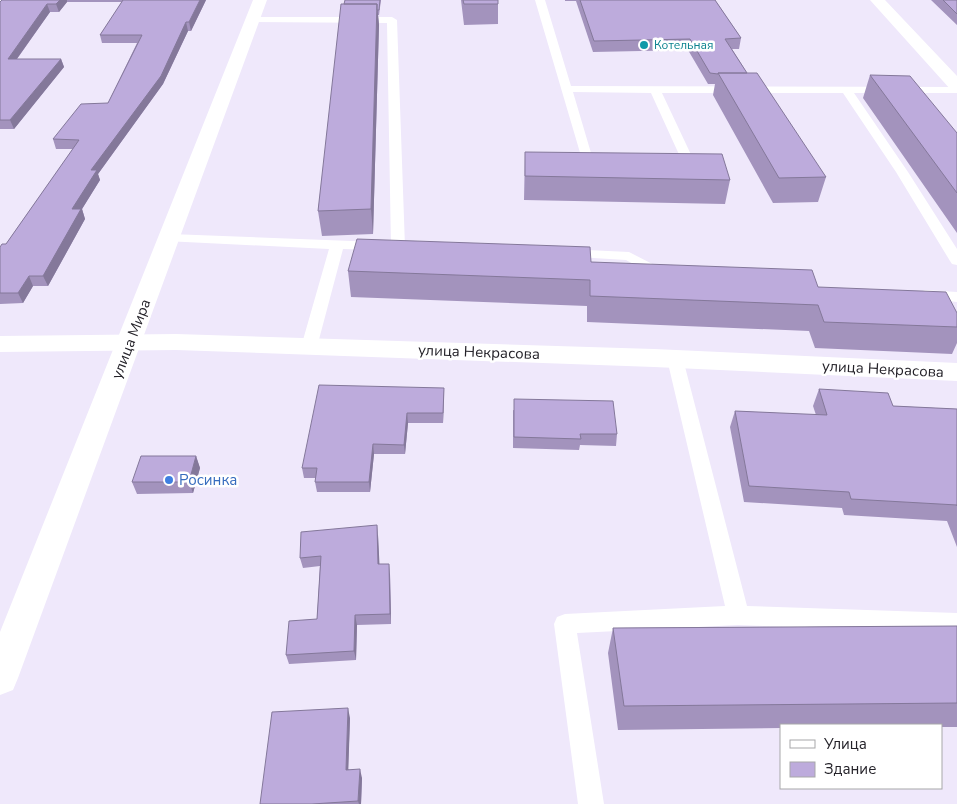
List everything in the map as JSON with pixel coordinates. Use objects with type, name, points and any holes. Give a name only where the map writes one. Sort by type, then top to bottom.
[{"type":"street","name":"улица Мира","points":[[0,678],[260,0]]},
{"type":"street","points":[[877,0],[957,88]]},
{"type":"street","name":"улица Некрасова","points":[[0,344],[176,342],[675,359],[957,372]]},
{"type":"lane","points":[[540,0],[586,153]]},
{"type":"lane","points":[[252,20],[392,20],[398,247]]},
{"type":"lane","points":[[568,89],[846,90],[957,88]]},
{"type":"lane","points":[[654,90],[688,160]]},
{"type":"lane","points":[[846,90],[902,172],[957,261]]},
{"type":"lane","points":[[170,238],[417,247]]},
{"type":"lane","points":[[309,347],[338,245]]},
{"type":"lane","points":[[552,253],[629,256],[665,277],[675,277]]},
{"type":"lane","points":[[908,294],[957,297]]},
{"type":"lane","points":[[675,359],[738,615]]},
{"type":"lane","points":[[591,804],[565,624],[738,615],[957,623]]},
{"type":"building","points":[[2,0],[60,0],[56,4],[47,4],[8,59],[61,59],[10,120],[0,120],[0,2]]},
{"type":"building","points":[[123,0],[200,0],[189,22],[186,22],[161,76],[91,170],[97,170],[72,209],[81,209],[43,276],[29,276],[18,293],[0,293],[0,247],[2,244],[6,244],[79,140],[53,139],[81,104],[108,103],[142,35],[100,35]]},
{"type":"building","points":[[345,0],[380,0],[379,10],[377,10],[377,4],[344,4]]},
{"type":"building","points":[[463,0],[498,0],[498,4],[464,4]]},
{"type":"building","points":[[580,0],[715,0],[741,38],[725,39],[747,73],[710,73],[690,39],[594,41]]},
{"type":"building","points":[[943,0],[957,0],[957,14]]},
{"type":"building","points":[[341,4],[377,4],[371,209],[318,211]]},
{"type":"building","points":[[718,73],[757,73],[826,177],[779,178]]},
{"type":"building","points":[[870,75],[910,76],[957,133],[957,193]]},
{"type":"building","points":[[525,152],[722,154],[730,180],[525,176]]},
{"type":"building","points":[[357,239],[590,247],[591,262],[812,270],[818,287],[946,292],[957,313],[957,327],[824,322],[818,305],[590,296],[590,280],[348,271]]},
{"type":"building","points":[[319,385],[444,388],[443,413],[407,413],[404,445],[373,444],[369,482],[315,482],[317,468],[302,468]]},
{"type":"building","points":[[819,389],[888,393],[893,406],[957,409],[957,505],[851,499],[849,492],[749,486],[735,411],[827,415]]},
{"type":"building","points":[[514,399],[613,401],[617,434],[580,434],[581,439],[514,437]]},
{"type":"building","points":[[141,456],[196,456],[189,482],[132,482]]},
{"type":"building","points":[[377,525],[378,564],[389,564],[390,614],[355,615],[354,651],[286,655],[289,621],[317,619],[321,556],[300,558],[301,532]]},
{"type":"building","points":[[957,626],[957,703],[624,706],[613,628]]},
{"type":"building","points":[[348,708],[346,770],[360,769],[358,801],[312,804],[260,804],[272,712]]},
{"type":"place","name":"Котельная","points":[[644,45]]},
{"type":"place","name":"Росинка","points":[[169,480]]}]
